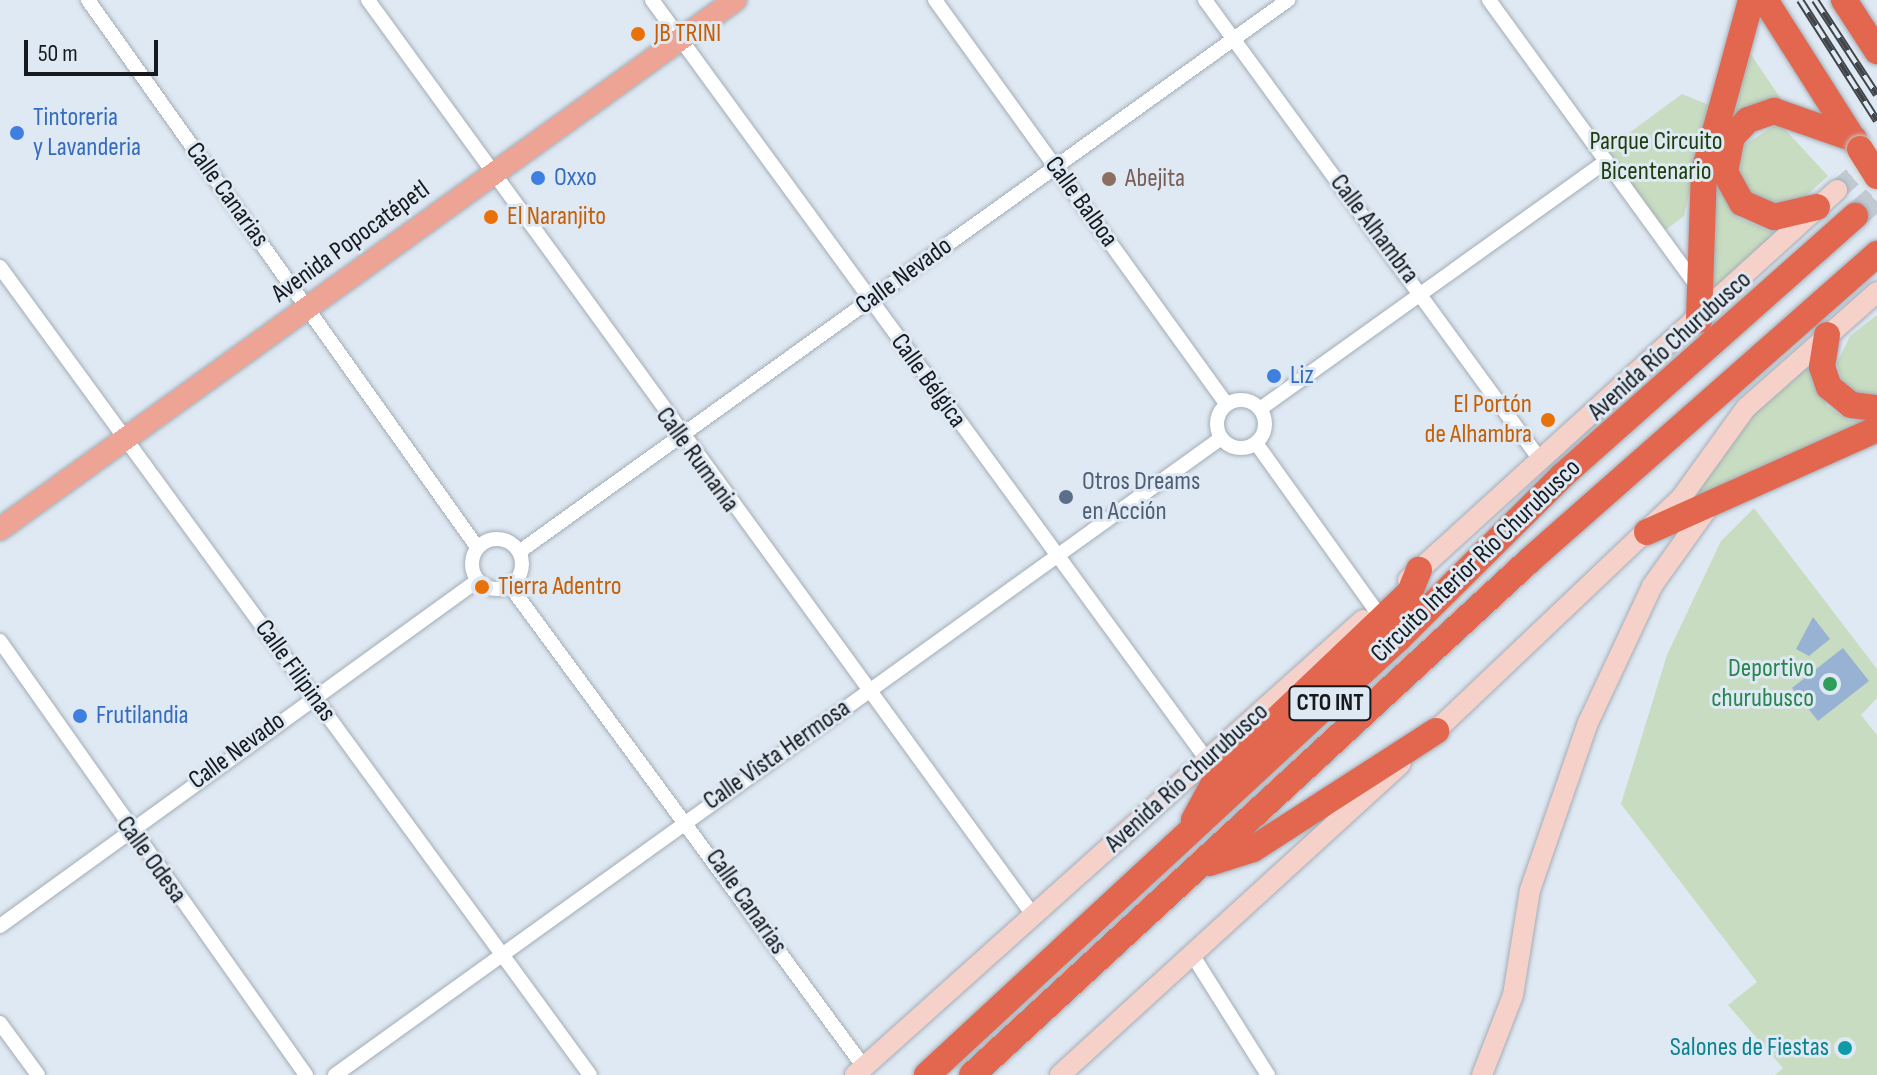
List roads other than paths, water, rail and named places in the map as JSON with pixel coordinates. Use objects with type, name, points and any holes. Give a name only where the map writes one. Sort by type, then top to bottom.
[{"type":"highway","points":[[1699,320],[1704,172],[1751,0]]},
{"type":"highway","points":[[1765,0],[1877,176]]},
{"type":"highway","points":[[1844,0],[1877,51]]},
{"type":"highway","points":[[1817,207],[1774,217],[1742,203],[1725,172],[1732,137],[1748,120],[1774,111],[1857,144]]},
{"type":"highway","name":"Circuito Interior Río Churubusco","points":[[927,1075],[1182,842],[1562,476],[1855,216]]},
{"type":"highway","name":"Circuito Interior Río Churubusco","points":[[972,1075],[1530,560],[1877,254]]},
{"type":"highway","points":[[1827,335],[1822,367],[1829,387],[1851,405],[1877,408]]},
{"type":"highway","points":[[1647,532],[1716,497],[1877,429]]},
{"type":"highway","points":[[1182,842],[1219,774],[1410,592],[1419,570]]},
{"type":"highway","points":[[1202,865],[1253,849],[1436,731]]},
{"type":"main road","name":"Avenida Popocatépetl","points":[[0,529],[735,0]]},
{"type":"main road","name":"Avenida Río Churubusco","points":[[860,1071],[1699,320],[1837,190]]},
{"type":"main road","points":[[1060,1075],[1193,956],[1647,532],[1746,408],[1877,292]]},
{"type":"main road","points":[[1482,1075],[1513,995],[1530,890],[1587,725],[1652,586],[1716,497]]},
{"type":"street","name":"Calle Canarias","points":[[88,0],[477,547]]},
{"type":"street","name":"Calle Rumania","points":[[368,0],[679,438],[1033,915]]},
{"type":"street","name":"Calle Bélgica","points":[[652,0],[1054,556],[1207,760]]},
{"type":"street","name":"Calle Balboa","points":[[935,0],[1226,404]]},
{"type":"street","name":"Calle Alhambra","points":[[1205,0],[1422,293],[1541,461]]},
{"type":"street","name":"Calle Nevado","points":[[519,552],[1288,0]]},
{"type":"street","points":[[1489,0],[1700,292]]},
{"type":"street","points":[[1260,409],[1606,161]]},
{"type":"street","name":"Calle Filipinas","points":[[0,267],[590,1075]]},
{"type":"street","points":[[1244,400],[1260,409],[1264,427],[1256,443],[1237,448],[1221,438],[1217,420],[1226,404],[1244,400]]},
{"type":"street","name":"Calle Vista Hermosa","points":[[335,1075],[1221,438]]},
{"type":"street","points":[[1256,443],[1375,609]]},
{"type":"street","points":[[500,538],[519,552],[521,571],[510,586],[496,589],[477,581],[471,564],[477,547],[500,538]]},
{"type":"street","name":"Calle Nevado","points":[[0,926],[128,829],[477,581]]},
{"type":"street","name":"Calle Canarias","points":[[510,586],[687,819],[860,1071]]},
{"type":"street","name":"Calle Odesa","points":[[0,641],[128,829],[306,1075]]},
{"type":"street","points":[[1193,956],[1268,1075]]},
{"type":"street","points":[[0,1023],[38,1075]]},
{"type":"water","points":[[1813,617],[1830,639],[1809,656],[1796,649]]},
{"type":"water","name":"Deportivo churubusco","points":[[1843,648],[1869,681],[1818,721],[1792,688]]},
{"type":"tunnel","points":[[1837,190],[1877,156]]},
{"type":"tunnel","points":[[1855,216],[1877,197]]},
{"type":"railway","points":[[1800,0],[1877,121]]},
{"type":"railway","points":[[1815,0],[1877,95]]},
{"type":"place","name":"JB TRINI","points":[[638,34]]},
{"type":"place","name":"Tintoreria y Lavanderia","points":[[17,133]]},
{"type":"place","name":"Oxxo","points":[[538,178]]},
{"type":"place","name":"Abejita","points":[[1109,179]]},
{"type":"place","name":"El Naranjito","points":[[491,217]]},
{"type":"place","name":"Liz","points":[[1274,376]]},
{"type":"place","name":"El Portón de Alhambra","points":[[1548,420]]},
{"type":"place","name":"Otros Dreams en Acción","points":[[1066,497]]},
{"type":"place","name":"Tierra Adentro","points":[[482,587]]},
{"type":"place","name":"Deportivo churubusco","points":[[1830,684]]},
{"type":"place","name":"Frutilandia","points":[[80,716]]},
{"type":"place","name":"Salones de Fiestas","points":[[1845,1048]]},
{"type":"park label","name":"Parque Circuito Bicentenario","points":[[1656,157]]}]
